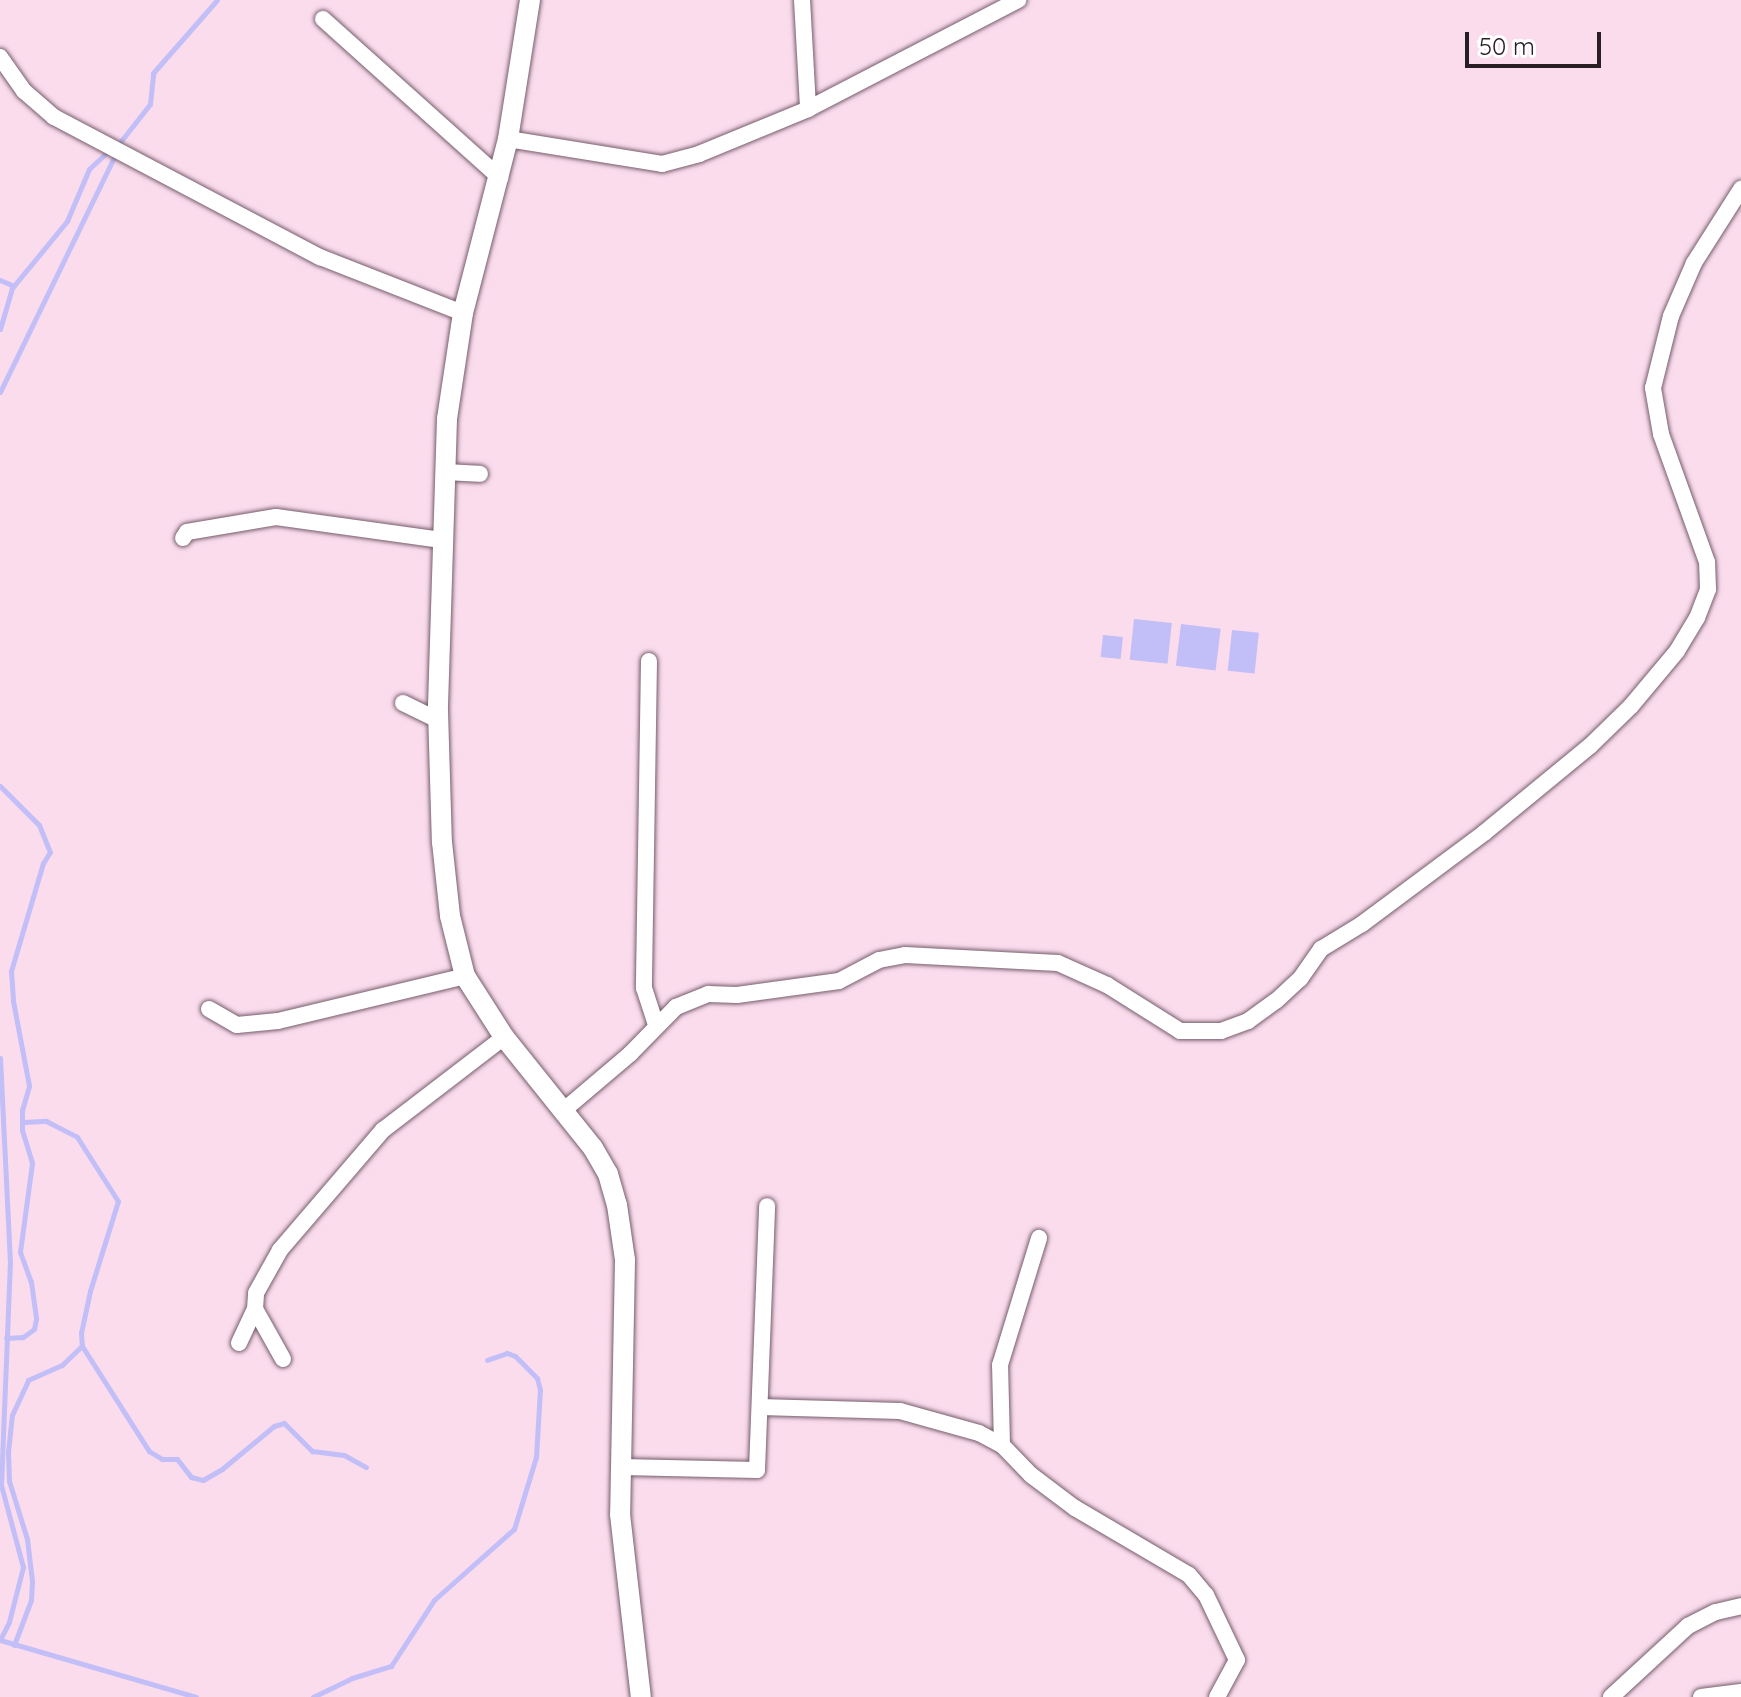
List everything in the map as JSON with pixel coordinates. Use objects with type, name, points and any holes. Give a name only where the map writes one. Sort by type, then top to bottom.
[{"type":"street","points":[[529,0],[508,139],[463,313],[447,419],[438,720],[442,842],[450,916],[465,976],[504,1037],[564,1110],[608,1174],[617,1205],[625,1260],[620,1514],[641,1697]]},
{"type":"street","points":[[802,0],[808,109]]},
{"type":"street","points":[[508,139],[662,164],[699,154],[808,109],[1018,0]]},
{"type":"street","points":[[323,19],[500,178]]},
{"type":"street","points":[[0,57],[24,91],[54,117],[320,257],[463,313]]},
{"type":"street","points":[[564,1110],[630,1054],[656,1024],[676,1007],[708,994],[737,995],[839,981],[879,960],[905,955],[1058,963],[1107,985],[1180,1031],[1221,1031],[1248,1021],[1276,1001],[1300,979],[1321,949],[1362,924],[1484,833],[1590,746],[1631,706],[1677,651],[1697,618],[1708,589],[1707,562],[1661,434],[1653,388],[1671,316],[1694,263],[1741,189]]},
{"type":"street","points":[[444,472],[480,474]]},
{"type":"street","points":[[183,538],[187,532],[276,517],[441,540]]},
{"type":"street","points":[[649,661],[644,988],[656,1024]]},
{"type":"street","points":[[403,703],[438,720]]},
{"type":"street","points":[[209,1009],[237,1025],[278,1021],[465,976]]},
{"type":"street","points":[[239,1343],[255,1309],[256,1293],[280,1250],[354,1160],[383,1130],[504,1037]]},
{"type":"street","points":[[621,1467],[757,1470],[767,1206]]},
{"type":"street","points":[[1002,1445],[1000,1365],[1039,1238]]},
{"type":"street","points":[[255,1309],[283,1359]]},
{"type":"street","points":[[760,1407],[900,1411],[979,1433],[1002,1445],[1031,1475],[1075,1508],[1189,1575],[1206,1595],[1237,1660],[1217,1697]]},
{"type":"street","points":[[1611,1697],[1688,1626],[1716,1612],[1741,1606]]},
{"type":"street","points":[[1701,1697],[1741,1692]]},
{"type":"shaded area","points":[[1134,619],[1172,623],[1168,664],[1130,660]]},
{"type":"shaded area","points":[[1181,624],[1221,629],[1216,671],[1176,666]]},
{"type":"shaded area","points":[[1232,630],[1259,633],[1255,674],[1228,671]]},
{"type":"shaded area","points":[[1103,635],[1123,637],[1121,659],[1101,657]]},
{"type":"waterway","points":[[121,141],[150,104],[153,73],[217,0]]},
{"type":"waterway","points":[[0,329],[12,288],[67,221],[89,169],[105,154]]},
{"type":"waterway","points":[[0,392],[113,159]]},
{"type":"waterway","points":[[0,280],[14,286]]},
{"type":"waterway","points":[[0,786],[39,825],[50,852],[43,863],[11,971],[13,1001],[29,1086],[22,1110],[22,1130],[32,1163],[20,1252],[31,1282],[36,1319],[34,1329],[23,1337],[6,1338]]},
{"type":"waterway","points":[[0,1058],[10,1261],[1,1485],[23,1567],[9,1622],[0,1640]]},
{"type":"waterway","points":[[24,1122],[46,1121],[77,1137],[118,1201],[90,1291],[81,1333],[82,1346],[149,1451],[162,1459],[177,1459],[191,1477],[203,1480],[222,1469],[274,1426],[284,1423],[312,1451],[344,1455],[366,1467]]},
{"type":"waterway","points":[[14,1645],[31,1600],[32,1581],[27,1539],[9,1481],[12,1415],[28,1380],[62,1365],[82,1346]]},
{"type":"waterway","points":[[313,1697],[352,1678],[391,1666],[434,1600],[514,1529],[536,1457],[540,1390],[537,1378],[515,1356],[507,1353],[487,1360]]},
{"type":"waterway","points":[[0,1640],[196,1697]]}]
